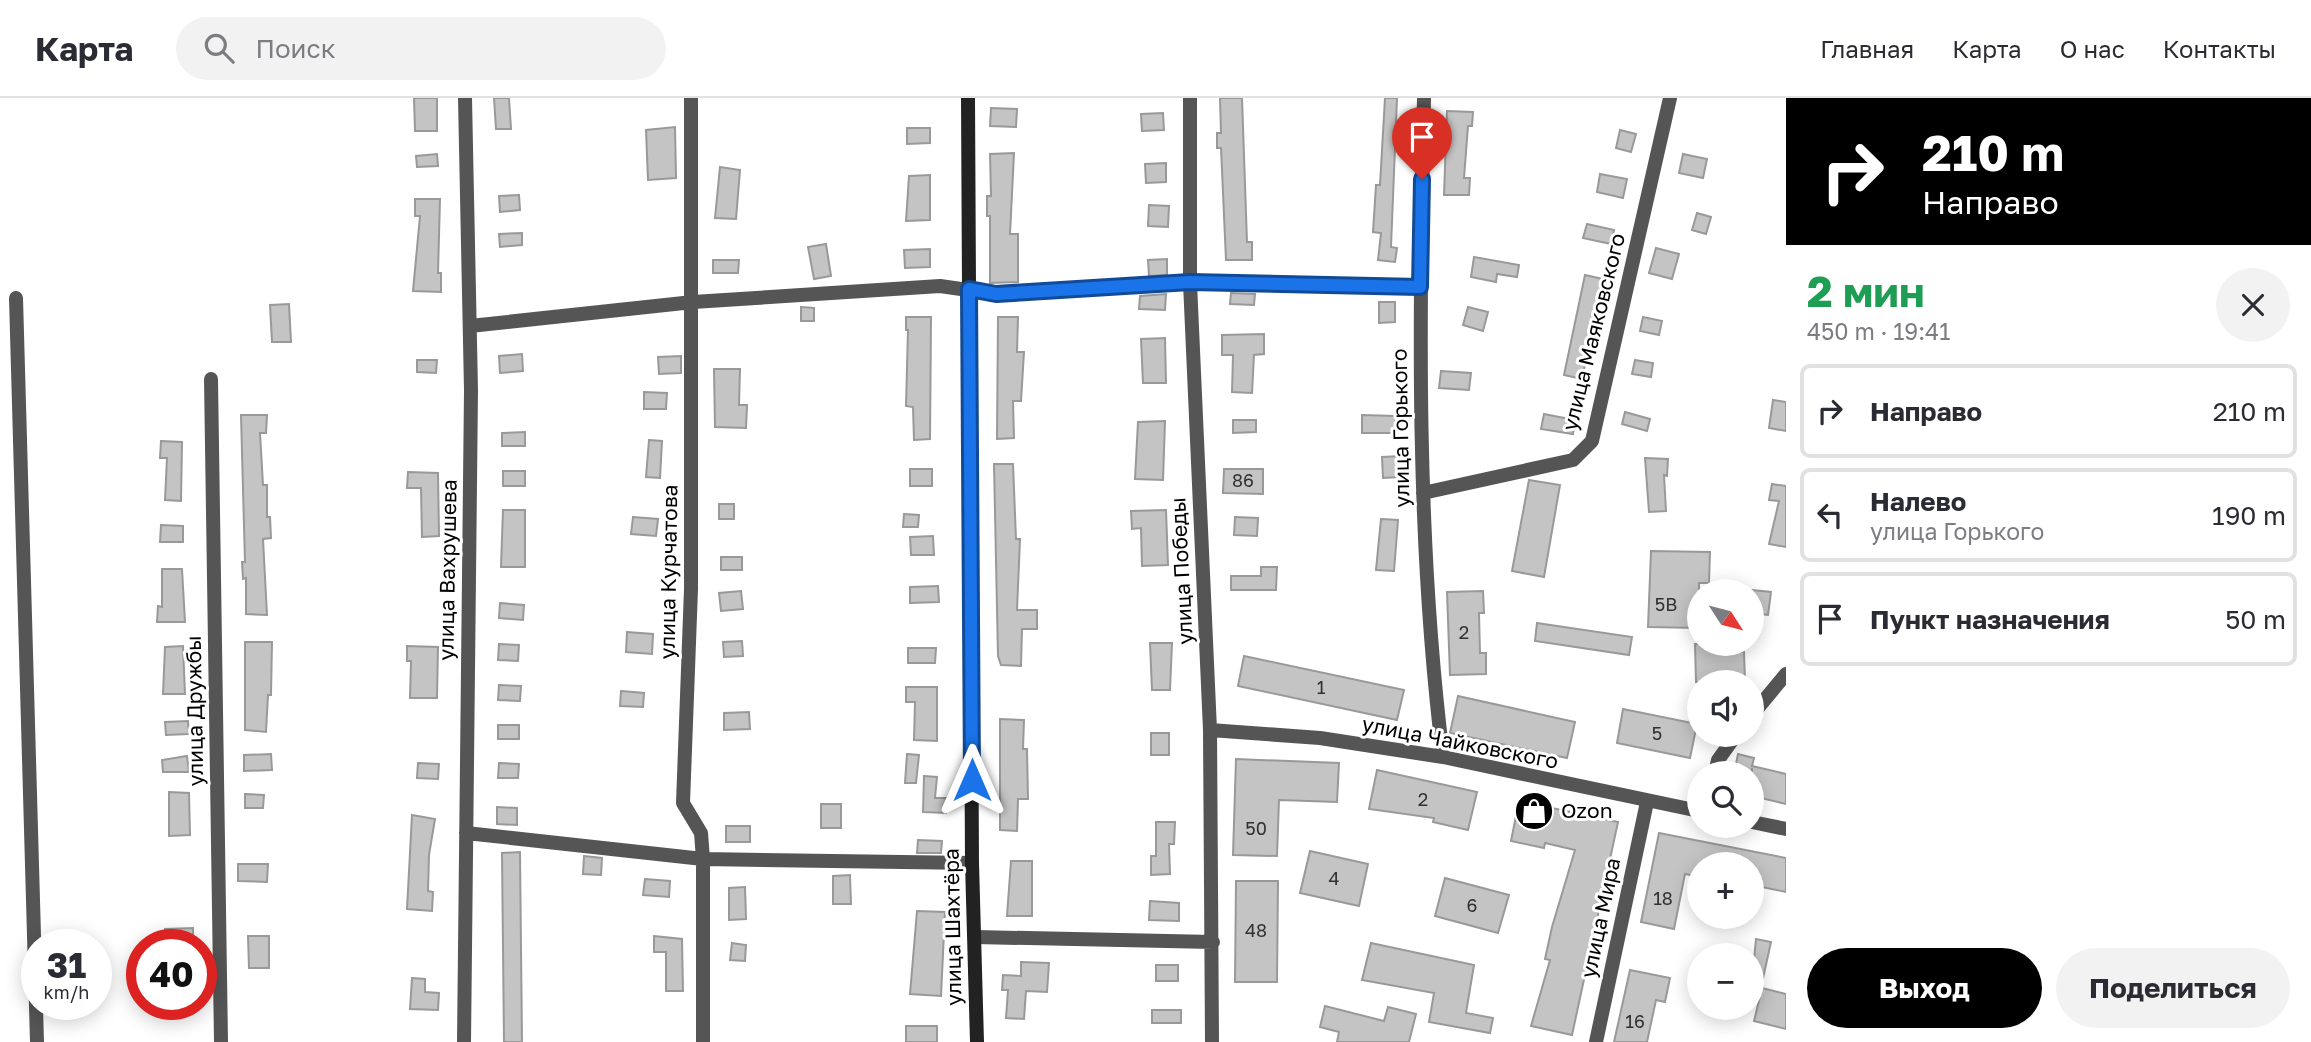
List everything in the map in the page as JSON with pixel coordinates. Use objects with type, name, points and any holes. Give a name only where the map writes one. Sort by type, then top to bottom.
[{"type":"street","name":"улица Вахрушева","points":[[464,1042],[470,326],[465,98]]},
{"type":"street","name":"улица Курчатова","points":[[691,98],[691,589],[683,803],[701,833],[703,1042]]},
{"type":"street","name":"улица Шахтёра","points":[[968,98],[972,863],[976,1042]]},
{"type":"street","name":"улица Победы","points":[[1191,98],[1190,282],[1210,730],[1212,1042]]},
{"type":"street","name":"улица Горького","points":[[1424,98],[1420,287],[1423,494],[1430,652],[1443,757]]},
{"type":"street","name":"улица Маяковского","points":[[1423,494],[1573,460],[1592,441],[1670,98]]},
{"type":"street","points":[[470,326],[693,302],[940,286],[996,294],[1190,282],[1420,287]]},
{"type":"street","points":[[16,298],[37,1042]]},
{"type":"street","name":"улица Дружбы","points":[[211,379],[221,1042]]},
{"type":"street","points":[[1764,701],[1786,674]]},
{"type":"street","name":"улица Чайковского","points":[[1210,730],[1320,738],[1443,757],[1687,809]]},
{"type":"street","name":"улица Мира","points":[[1596,1042],[1647,802]]},
{"type":"street","points":[[1764,824],[1786,829]]},
{"type":"street","points":[[466,833],[703,859],[972,863]]},
{"type":"street","points":[[975,937],[1213,942]]},
{"type":"building","points":[[414,98],[437,98],[437,131],[415,131]]},
{"type":"building","points":[[494,98],[509,98],[511,129],[496,129]]},
{"type":"building","points":[[1220,98],[1242,98],[1247,242],[1252,242],[1252,260],[1226,260],[1221,148],[1217,148],[1217,133],[1221,133]]},
{"type":"building","points":[[1385,98],[1397,98],[1391,247],[1397,248],[1395,262],[1378,260],[1381,233],[1373,232],[1376,185],[1380,185]]},
{"type":"building","points":[[991,108],[1017,109],[1016,127],[990,126]]},
{"type":"building","points":[[1447,111],[1473,112],[1472,126],[1468,126],[1464,178],[1470,178],[1469,195],[1444,195]]},
{"type":"building","points":[[1163,113],[1164,130],[1142,131],[1141,114]]},
{"type":"building","points":[[675,127],[676,178],[648,180],[646,130]]},
{"type":"building","points":[[907,128],[930,128],[930,143],[907,144]]},
{"type":"building","points":[[1620,130],[1636,134],[1631,152],[1616,148]]},
{"type":"building","points":[[1014,153],[1010,234],[1018,234],[1018,282],[990,283],[990,216],[987,216],[987,196],[991,196],[990,154]]},
{"type":"building","points":[[437,154],[438,166],[417,167],[416,156]]},
{"type":"building","points":[[1683,154],[1707,159],[1703,178],[1679,173]]},
{"type":"building","points":[[1166,163],[1166,182],[1146,183],[1145,164]]},
{"type":"building","points":[[720,167],[740,170],[736,219],[715,218]]},
{"type":"building","points":[[1600,174],[1627,179],[1623,198],[1597,192]]},
{"type":"building","points":[[930,175],[930,220],[906,221],[909,176]]},
{"type":"building","points":[[519,195],[520,210],[500,212],[499,196]]},
{"type":"building","points":[[415,199],[440,199],[438,273],[441,273],[441,292],[413,291],[420,216],[415,216]]},
{"type":"building","points":[[1149,205],[1169,206],[1168,227],[1148,226]]},
{"type":"building","points":[[1697,213],[1711,217],[1706,234],[1692,230]]},
{"type":"building","points":[[1587,224],[1614,230],[1611,244],[1583,238]]},
{"type":"building","points":[[522,233],[522,245],[500,247],[499,234]]},
{"type":"building","points":[[826,244],[831,276],[814,279],[808,247]]},
{"type":"building","points":[[1656,248],[1679,254],[1672,279],[1649,273]]},
{"type":"building","points":[[930,249],[930,267],[905,268],[904,250]]},
{"type":"building","points":[[1474,257],[1519,265],[1517,277],[1497,274],[1496,282],[1471,277]]},
{"type":"building","points":[[1167,259],[1167,275],[1149,276],[1148,260]]},
{"type":"building","points":[[713,260],[739,260],[738,273],[713,273]]},
{"type":"building","points":[[1585,275],[1603,279],[1582,379],[1564,375]]},
{"type":"building","points":[[1231,293],[1255,294],[1254,305],[1230,304]]},
{"type":"building","points":[[1166,294],[1165,310],[1139,309],[1140,296]]},
{"type":"building","points":[[1379,302],[1395,302],[1395,322],[1379,323]]},
{"type":"building","points":[[289,304],[291,342],[272,342],[270,305]]},
{"type":"building","points":[[801,307],[814,308],[814,321],[801,321]]},
{"type":"building","points":[[1468,307],[1488,312],[1483,331],[1463,325]]},
{"type":"building","points":[[906,317],[931,317],[930,439],[914,440],[913,407],[906,406]]},
{"type":"building","points":[[998,317],[1018,317],[1017,352],[1024,352],[1021,401],[1013,401],[1014,438],[997,439]]},
{"type":"building","points":[[1643,317],[1662,321],[1659,335],[1640,331]]},
{"type":"building","points":[[1264,334],[1264,354],[1254,355],[1252,393],[1232,392],[1233,355],[1222,355],[1222,335]]},
{"type":"building","points":[[1165,338],[1166,383],[1143,383],[1141,339]]},
{"type":"building","points":[[522,354],[523,371],[500,373],[499,356]]},
{"type":"building","points":[[681,356],[681,373],[659,374],[658,357]]},
{"type":"building","points":[[417,360],[437,360],[436,373],[417,372]]},
{"type":"building","points":[[1635,360],[1653,363],[1651,377],[1632,374]]},
{"type":"building","points":[[714,369],[740,369],[739,405],[747,405],[746,428],[715,427]]},
{"type":"building","points":[[1441,371],[1471,373],[1469,390],[1439,388]]},
{"type":"building","points":[[644,392],[667,393],[666,409],[644,409]]},
{"type":"building","points":[[1773,400],[1786,402],[1786,431],[1769,428]]},
{"type":"building","points":[[1625,412],[1650,419],[1647,431],[1622,424]]},
{"type":"building","points":[[1544,414],[1575,420],[1573,434],[1541,429]]},
{"type":"building","points":[[241,415],[267,415],[266,433],[260,433],[263,485],[267,485],[267,517],[270,517],[271,538],[263,539],[267,615],[246,614],[246,578],[243,579],[242,562],[245,562]]},
{"type":"building","points":[[1362,415],[1395,416],[1395,433],[1362,433]]},
{"type":"building","points":[[1233,420],[1256,420],[1256,432],[1233,433]]},
{"type":"building","points":[[1165,421],[1163,480],[1135,479],[1138,422]]},
{"type":"building","points":[[525,432],[525,446],[502,446],[502,433]]},
{"type":"building","points":[[649,440],[662,441],[660,478],[646,477]]},
{"type":"building","points":[[161,441],[182,442],[181,501],[165,500],[167,458],[160,458]]},
{"type":"building","points":[[1400,456],[1401,477],[1383,478],[1382,457]]},
{"type":"building","points":[[1645,458],[1668,459],[1667,476],[1664,475],[1666,511],[1649,512]]},
{"type":"building","points":[[994,464],[1013,464],[1016,539],[1020,539],[1017,610],[1037,610],[1037,629],[1022,629],[1021,666],[1001,665],[998,656]]},
{"type":"building","points":[[910,469],[932,469],[932,486],[910,486]]},
{"type":"building","points":[[1224,469],[1263,469],[1263,494],[1223,493]]},
{"type":"building","points":[[503,471],[525,471],[525,486],[503,486]]},
{"type":"building","points":[[408,472],[438,473],[439,536],[422,537],[421,488],[407,488]]},
{"type":"building","points":[[1529,480],[1560,485],[1544,577],[1512,571]]},
{"type":"building","points":[[1772,484],[1786,486],[1786,547],[1769,544],[1779,501],[1769,500]]},
{"type":"building","points":[[719,504],[734,504],[734,519],[719,519]]},
{"type":"building","points":[[503,510],[525,510],[525,567],[501,567]]},
{"type":"building","points":[[1166,510],[1168,565],[1142,566],[1141,528],[1132,529],[1131,511]]},
{"type":"building","points":[[904,514],[919,515],[918,527],[903,527]]},
{"type":"building","points":[[633,517],[658,519],[656,536],[631,534]]},
{"type":"building","points":[[1235,517],[1258,518],[1257,536],[1234,535]]},
{"type":"building","points":[[1381,519],[1398,520],[1394,571],[1376,570]]},
{"type":"building","points":[[161,525],[183,526],[183,542],[160,542]]},
{"type":"building","points":[[933,536],[934,555],[911,555],[910,537]]},
{"type":"building","points":[[1651,551],[1710,552],[1709,579],[1687,579],[1687,628],[1648,627]]},
{"type":"building","points":[[721,557],[742,557],[742,570],[721,570]]},
{"type":"building","points":[[1261,567],[1277,567],[1276,590],[1231,590],[1231,576],[1261,576]]},
{"type":"building","points":[[162,569],[182,569],[185,622],[157,622],[158,606],[162,607]]},
{"type":"building","points":[[938,586],[939,602],[910,603],[910,587]]},
{"type":"building","points":[[741,591],[743,609],[721,611],[719,593]]},
{"type":"building","points":[[1483,591],[1484,613],[1479,613],[1480,653],[1486,653],[1486,674],[1450,675],[1447,592]]},
{"type":"building","points":[[1764,591],[1771,592],[1768,615],[1764,614]]},
{"type":"building","points":[[500,603],[524,605],[523,620],[499,618]]},
{"type":"building","points":[[1537,623],[1632,637],[1629,655],[1535,641]]},
{"type":"building","points":[[627,632],[653,634],[652,654],[626,652]]},
{"type":"building","points":[[742,641],[743,656],[724,657],[723,642]]},
{"type":"building","points":[[245,642],[272,642],[271,695],[268,695],[266,732],[245,730]]},
{"type":"building","points":[[1150,643],[1172,643],[1170,690],[1152,690]]},
{"type":"building","points":[[499,644],[519,645],[518,661],[498,660]]},
{"type":"building","points":[[183,646],[185,694],[163,694],[165,647]]},
{"type":"building","points":[[407,646],[438,647],[437,698],[410,698],[411,661],[407,661]]},
{"type":"building","points":[[908,648],[936,648],[935,663],[908,663]]},
{"type":"building","points":[[1244,656],[1404,690],[1397,720],[1238,686]]},
{"type":"building","points":[[1695,656],[1744,656],[1745,670],[1696,670]]},
{"type":"building","points":[[499,685],[521,686],[520,701],[498,700]]},
{"type":"building","points":[[906,687],[937,687],[937,741],[914,740],[915,702],[906,702]]},
{"type":"building","points":[[621,691],[644,693],[643,707],[620,706]]},
{"type":"building","points":[[1458,696],[1575,722],[1567,758],[1450,733]]},
{"type":"building","points":[[1623,709],[1687,722],[1687,747],[1692,747],[1690,758],[1617,743]]},
{"type":"building","points":[[749,712],[750,729],[724,730],[724,713]]},
{"type":"building","points":[[1000,719],[1024,720],[1023,749],[1027,749],[1028,799],[1018,799],[1017,831],[1000,830]]},
{"type":"building","points":[[188,721],[189,734],[166,735],[165,722]]},
{"type":"building","points":[[498,725],[519,725],[519,739],[498,739]]},
{"type":"building","points":[[1151,733],[1169,733],[1169,755],[1151,755]]},
{"type":"building","points":[[271,754],[272,770],[244,771],[244,755]]},
{"type":"building","points":[[907,754],[919,755],[916,783],[905,783]]},
{"type":"building","points":[[1738,754],[1754,758],[1753,761],[1737,761]]},
{"type":"building","points":[[187,756],[189,772],[163,772],[162,760]]},
{"type":"building","points":[[1236,759],[1339,763],[1337,802],[1279,800],[1277,856],[1233,855]]},
{"type":"building","points":[[418,763],[439,764],[438,779],[417,778]]},
{"type":"building","points":[[499,763],[519,764],[518,778],[498,778]]},
{"type":"building","points":[[1764,769],[1786,774],[1786,804],[1764,799]]},
{"type":"building","points":[[1377,770],[1477,792],[1468,830],[1433,822],[1434,818],[1369,809]]},
{"type":"building","points":[[924,776],[937,777],[935,798],[946,798],[946,813],[923,812]]},
{"type":"building","points":[[169,792],[189,793],[190,835],[169,836]]},
{"type":"building","points":[[245,794],[264,795],[263,808],[245,808]]},
{"type":"building","points":[[1519,801],[1618,822],[1572,1035],[1531,1026],[1550,960],[1545,959],[1552,927],[1575,850],[1545,843],[1544,848],[1511,841]]},
{"type":"building","points":[[821,804],[841,804],[841,828],[821,828]]},
{"type":"building","points":[[497,807],[517,808],[517,825],[497,824]]},
{"type":"building","points":[[412,815],[435,819],[429,855],[428,891],[433,892],[432,911],[407,909]]},
{"type":"building","points":[[1156,822],[1175,822],[1174,844],[1169,844],[1170,874],[1151,875],[1151,856],[1156,856]]},
{"type":"building","points":[[726,826],[750,826],[750,842],[726,842]]},
{"type":"building","points":[[1659,833],[1756,852],[1687,852],[1687,874],[1674,929],[1641,922]]},
{"type":"building","points":[[918,840],[942,841],[941,853],[917,853]]},
{"type":"building","points":[[1310,851],[1368,864],[1359,906],[1300,893]]},
{"type":"building","points":[[520,852],[522,1042],[504,1042],[502,853]]},
{"type":"building","points":[[1764,854],[1786,858],[1786,892],[1764,887]]},
{"type":"building","points":[[584,856],[602,858],[601,875],[583,874]]},
{"type":"building","points":[[1011,861],[1032,861],[1032,916],[1007,916]]},
{"type":"building","points":[[238,864],[268,864],[267,882],[238,881]]},
{"type":"building","points":[[850,875],[851,904],[833,904],[833,876]]},
{"type":"building","points":[[1445,878],[1509,895],[1498,933],[1435,916]]},
{"type":"building","points":[[645,879],[670,881],[669,897],[643,895]]},
{"type":"building","points":[[1236,881],[1278,881],[1277,982],[1235,982]]},
{"type":"building","points":[[745,887],[746,919],[729,920],[729,888]]},
{"type":"building","points":[[1150,901],[1179,903],[1179,921],[1149,920]]},
{"type":"building","points":[[917,911],[945,912],[941,996],[910,994]]},
{"type":"building","points":[[248,936],[269,936],[269,968],[249,968]]},
{"type":"building","points":[[654,936],[682,939],[683,991],[666,991],[666,952],[654,952]]},
{"type":"building","points":[[1756,939],[1771,942],[1764,974],[1764,943],[1756,943]]},
{"type":"building","points":[[732,943],[746,945],[745,961],[730,960]]},
{"type":"building","points":[[1371,943],[1474,965],[1466,1013],[1493,1018],[1490,1033],[1429,1022],[1434,993],[1362,980]]},
{"type":"building","points":[[1021,962],[1049,963],[1047,992],[1026,991],[1024,1019],[1006,1018],[1008,990],[1002,990],[1003,975],[1021,976]]},
{"type":"building","points":[[1156,965],[1178,965],[1178,981],[1156,981]]},
{"type":"building","points":[[1630,970],[1670,978],[1665,1002],[1656,1000],[1647,1042],[1614,1042]]},
{"type":"building","points":[[412,978],[425,979],[425,992],[439,993],[438,1010],[410,1009]]},
{"type":"building","points":[[1764,988],[1786,994],[1786,1029],[1754,1021],[1764,1020]]},
{"type":"building","points":[[1325,1006],[1384,1021],[1388,1007],[1416,1014],[1409,1042],[1337,1042],[1339,1032],[1320,1027]]},
{"type":"building","points":[[1152,1010],[1181,1010],[1181,1023],[1152,1023]]},
{"type":"building","points":[[906,1026],[937,1026],[937,1042],[906,1042]]},
{"type":"place","name":"Ozon","points":[[1534,811]]},
{"type":"route","points":[[972,780],[969,289],[996,294],[1190,282],[1420,287],[1422,179]]}]
